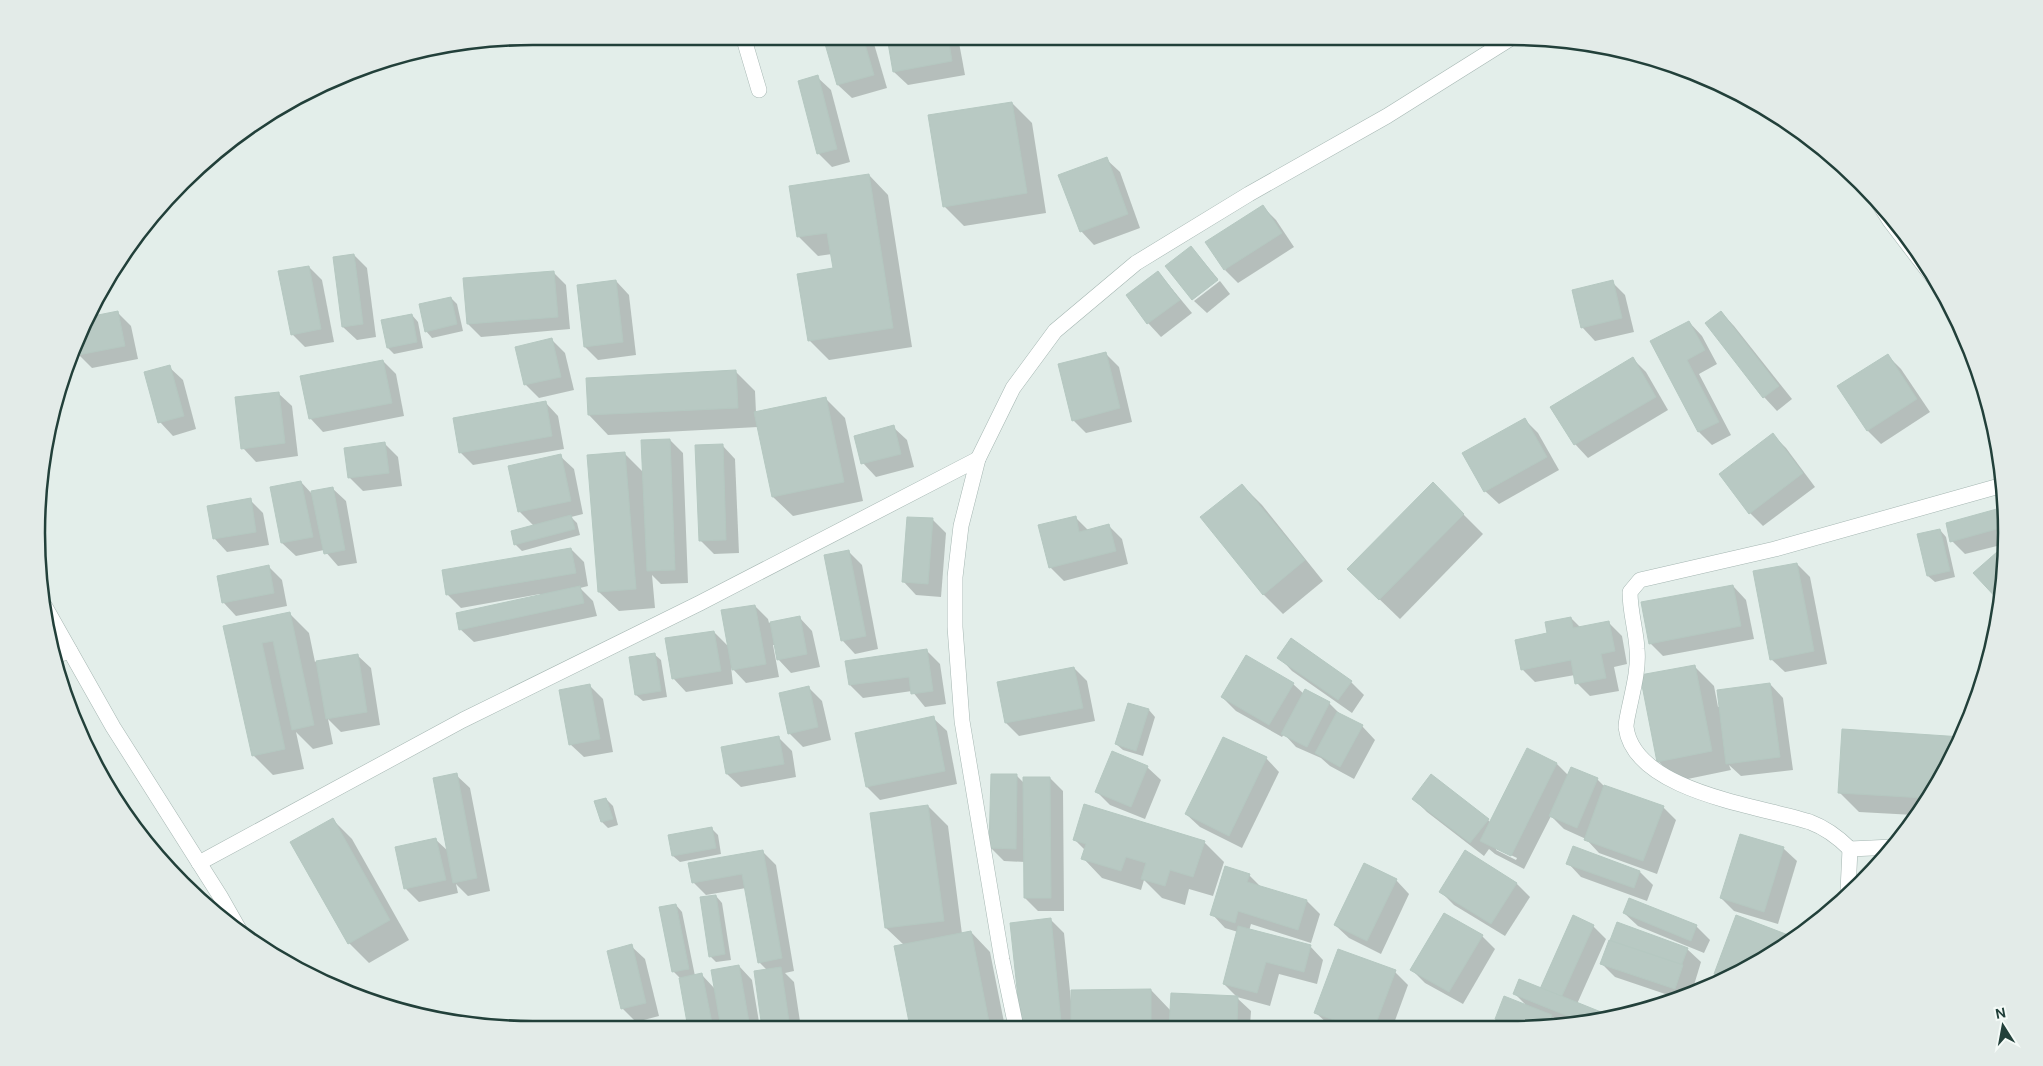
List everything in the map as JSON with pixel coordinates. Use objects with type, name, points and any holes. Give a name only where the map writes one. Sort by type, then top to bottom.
[{"type":"street","points":[[746,45],[759,90]]},
{"type":"street","points":[[1015,1021],[1002,960],[962,721],[955,627],[955,577],[960,526],[978,459],[1013,388],[1055,331],[1136,263],[1249,194],[1387,116],[1501,45]]},
{"type":"street","points":[[199,863],[463,720],[700,603],[978,459]]},
{"type":"street","points":[[1883,847],[1850,849],[1830,831],[1810,822],[1752,808],[1696,789],[1668,778],[1646,763],[1632,745],[1626,726],[1635,678],[1638,649],[1630,611],[1630,592],[1640,580],[1775,548],[1996,487]]},
{"type":"street","points":[[53,621],[113,728],[231,916]]},
{"type":"street","points":[[61,654],[70,651]]},
{"type":"street","points":[[1848,884],[1850,849]]},
{"type":"building","points":[[825,45],[865,45],[874,75],[837,85]]},
{"type":"building","points":[[888,45],[949,45],[952,61],[893,72]]},
{"type":"building","points":[[818,75],[837,149],[817,154],[798,81]]},
{"type":"building","points":[[1012,102],[1027,193],[943,207],[928,115]]},
{"type":"building","points":[[1107,157],[1128,214],[1080,232],[1058,175]]},
{"type":"building","points":[[869,174],[893,328],[808,341],[797,274],[833,268],[827,233],[797,237],[789,186]]},
{"type":"building","points":[[1263,205],[1282,233],[1224,270],[1205,242]]},
{"type":"building","points":[[1191,246],[1218,280],[1192,300],[1165,266]]},
{"type":"building","points":[[354,254],[363,324],[342,327],[333,257]]},
{"type":"building","points":[[309,266],[321,329],[291,335],[278,271]]},
{"type":"building","points":[[554,271],[558,317],[467,324],[463,278]]},
{"type":"building","points":[[1158,271],[1180,300],[1147,324],[1126,295]]},
{"type":"building","points":[[616,280],[623,342],[584,347],[577,285]]},
{"type":"building","points":[[1613,280],[1622,318],[1581,328],[1572,290]]},
{"type":"building","points":[[451,297],[457,324],[425,332],[419,304]]},
{"type":"building","points":[[118,311],[125,346],[79,355],[82,346],[96,315]]},
{"type":"building","points":[[1721,311],[1779,386],[1763,398],[1705,323]]},
{"type":"building","points":[[412,314],[417,342],[387,348],[381,320]]},
{"type":"building","points":[[1689,321],[1705,350],[1687,360],[1719,422],[1698,432],[1650,341]]},
{"type":"building","points":[[552,338],[561,377],[524,385],[515,347]]},
{"type":"building","points":[[1106,352],[1120,408],[1072,421],[1058,364]]},
{"type":"building","points":[[1888,354],[1917,399],[1867,431],[1837,386]]},
{"type":"building","points":[[1633,357],[1656,397],[1574,445],[1550,407]]},
{"type":"building","points":[[383,360],[392,403],[309,419],[300,376]]},
{"type":"building","points":[[170,365],[184,416],[158,423],[144,372]]},
{"type":"building","points":[[736,370],[738,408],[588,415],[586,378]]},
{"type":"building","points":[[279,392],[285,443],[241,449],[235,397]]},
{"type":"building","points":[[826,397],[844,482],[772,497],[754,412]]},
{"type":"building","points":[[546,401],[552,436],[459,453],[453,418]]},
{"type":"building","points":[[1525,418],[1547,457],[1484,492],[1462,453]]},
{"type":"building","points":[[894,425],[901,454],[861,464],[854,436]]},
{"type":"building","points":[[1773,433],[1803,473],[1749,514],[1719,474]]},
{"type":"building","points":[[670,439],[675,570],[647,571],[641,440]]},
{"type":"building","points":[[385,442],[389,473],[348,478],[344,448]]},
{"type":"building","points":[[723,444],[726,540],[699,541],[695,445]]},
{"type":"building","points":[[625,452],[636,589],[598,592],[587,455]]},
{"type":"building","points":[[561,454],[571,501],[518,512],[508,466]]},
{"type":"building","points":[[301,481],[313,537],[281,543],[270,487]]},
{"type":"building","points":[[1433,482],[1464,514],[1379,600],[1347,569]]},
{"type":"building","points":[[1242,484],[1305,560],[1263,595],[1200,517]]},
{"type":"building","points":[[333,487],[345,550],[324,554],[311,491]]},
{"type":"building","points":[[251,498],[256,532],[213,539],[207,506]]},
{"type":"building","points":[[1997,509],[1998,529],[1950,542],[1946,523]]},
{"type":"building","points":[[571,515],[575,529],[514,545],[511,531]]},
{"type":"building","points":[[1076,516],[1079,532],[1109,524],[1116,551],[1049,568],[1038,525]]},
{"type":"building","points":[[907,517],[933,518],[928,584],[902,582]]},
{"type":"building","points":[[1940,529],[1950,571],[1927,576],[1917,534]]},
{"type":"building","points":[[571,548],[576,573],[446,595],[442,570]]},
{"type":"building","points":[[849,550],[866,636],[841,641],[824,555]]},
{"type":"building","points":[[1997,552],[1994,596],[1973,573]]},
{"type":"building","points":[[1797,563],[1814,651],[1770,660],[1753,571]]},
{"type":"building","points":[[269,565],[274,593],[222,603],[217,576]]},
{"type":"building","points":[[1733,585],[1741,626],[1649,644],[1641,602]]},
{"type":"building","points":[[580,586],[584,603],[459,630],[456,613]]},
{"type":"building","points":[[755,605],[766,664],[732,670],[721,610]]},
{"type":"building","points":[[290,612],[314,725],[292,730],[273,641],[262,643],[285,749],[252,756],[223,626]]},
{"type":"building","points":[[800,616],[807,654],[777,660],[770,622]]},
{"type":"building","points":[[1571,617],[1573,628],[1609,621],[1615,651],[1601,654],[1606,678],[1575,684],[1571,660],[1521,670],[1515,640],[1547,633],[1545,622]]},
{"type":"building","points":[[714,631],[721,671],[672,679],[665,638]]},
{"type":"building","points":[[1291,638],[1352,681],[1338,700],[1277,658]]},
{"type":"building","points":[[927,649],[933,691],[911,694],[909,677],[849,685],[845,661]]},
{"type":"building","points":[[655,653],[661,691],[635,695],[629,657]]},
{"type":"building","points":[[358,654],[367,712],[326,719],[316,661]]},
{"type":"building","points":[[1246,655],[1294,683],[1269,725],[1221,697]]},
{"type":"building","points":[[1695,665],[1712,751],[1657,762],[1640,675]]},
{"type":"building","points":[[1074,667],[1083,708],[1005,723],[997,682]]},
{"type":"building","points":[[1770,683],[1780,757],[1726,764],[1717,690]]},
{"type":"building","points":[[590,684],[600,739],[569,745],[559,690]]},
{"type":"building","points":[[809,686],[818,727],[788,734],[779,693]]},
{"type":"building","points":[[1305,689],[1330,702],[1307,747],[1281,734]]},
{"type":"building","points":[[1128,703],[1149,709],[1136,751],[1115,744]]},
{"type":"building","points":[[1337,712],[1363,725],[1340,767],[1315,753]]},
{"type":"building","points":[[934,716],[945,771],[866,787],[855,733]]},
{"type":"building","points":[[1842,729],[1954,736],[1920,798],[1838,793]]},
{"type":"building","points":[[779,736],[784,764],[726,774],[721,747]]},
{"type":"building","points":[[1223,737],[1267,757],[1229,836],[1185,814]]},
{"type":"building","points":[[1527,748],[1557,763],[1511,856],[1480,841]]},
{"type":"building","points":[[1112,751],[1148,766],[1131,807],[1095,792]]},
{"type":"building","points":[[1571,767],[1598,778],[1577,828],[1549,816]]},
{"type":"building","points":[[457,773],[477,878],[453,883],[433,778]]},
{"type":"building","points":[[991,774],[1017,774],[1016,849],[989,848]]},
{"type":"building","points":[[1431,774],[1489,819],[1470,843],[1412,799]]},
{"type":"building","points":[[1023,777],[1050,777],[1051,898],[1024,898]]},
{"type":"building","points":[[1604,785],[1664,806],[1643,861],[1584,840]]},
{"type":"building","points":[[606,798],[613,819],[601,822],[594,801]]},
{"type":"building","points":[[1084,804],[1205,841],[1193,877],[1170,870],[1165,886],[1141,879],[1146,863],[1126,857],[1121,871],[1081,859],[1086,844],[1073,840]]},
{"type":"building","points":[[928,805],[944,921],[885,928],[870,813]]},
{"type":"building","points":[[333,818],[390,920],[348,944],[290,842]]},
{"type":"building","points":[[712,827],[716,848],[672,856],[668,835]]},
{"type":"building","points":[[1740,834],[1784,847],[1764,912],[1720,898]]},
{"type":"building","points":[[436,838],[446,880],[404,889],[395,847]]},
{"type":"building","points":[[1573,846],[1640,871],[1634,888],[1566,864]]},
{"type":"building","points":[[763,850],[782,958],[758,963],[742,874],[692,883],[688,863]]},
{"type":"building","points":[[1465,850],[1517,883],[1491,924],[1439,892]]},
{"type":"building","points":[[1364,863],[1397,879],[1367,941],[1334,925]]},
{"type":"building","points":[[1225,866],[1250,874],[1247,882],[1307,900],[1298,930],[1238,911],[1235,923],[1210,915]]},
{"type":"building","points":[[716,895],[725,954],[709,957],[700,897]]},
{"type":"building","points":[[1629,898],[1697,925],[1691,941],[1623,913]]},
{"type":"building","points":[[676,904],[689,969],[672,972],[659,907]]},
{"type":"building","points":[[1444,913],[1483,935],[1449,992],[1410,970]]},
{"type":"building","points":[[1573,915],[1594,925],[1561,998],[1540,989]]},
{"type":"building","points":[[1736,915],[1787,935],[1754,956],[1726,971],[1717,975],[1714,974]]},
{"type":"building","points":[[1051,918],[1061,1021],[1020,1021],[1010,923]]},
{"type":"building","points":[[1617,922],[1688,948],[1680,969],[1609,943]]},
{"type":"building","points":[[1238,926],[1311,945],[1304,972],[1266,962],[1257,993],[1223,984]]},
{"type":"building","points":[[971,931],[989,1021],[909,1021],[894,946]]},
{"type":"building","points":[[1609,940],[1683,965],[1675,989],[1600,964]]},
{"type":"building","points":[[632,944],[646,1003],[621,1009],[607,951]]},
{"type":"building","points":[[1338,949],[1396,970],[1377,1021],[1337,1021],[1314,1013]]},
{"type":"building","points":[[739,965],[749,1021],[720,1021],[711,970]]},
{"type":"building","points":[[781,967],[789,1021],[761,1021],[754,971]]},
{"type":"building","points":[[702,973],[712,1021],[687,1021],[679,978]]},
{"type":"building","points":[[1519,979],[1602,1012],[1571,1017],[1513,994]]},
{"type":"building","points":[[1151,989],[1151,1021],[1071,1021],[1071,990]]},
{"type":"building","points":[[1171,993],[1238,996],[1237,1021],[1169,1021]]},
{"type":"building","points":[[1504,996],[1552,1015],[1550,1019],[1542,1020],[1499,1021],[1495,1019]]}]
